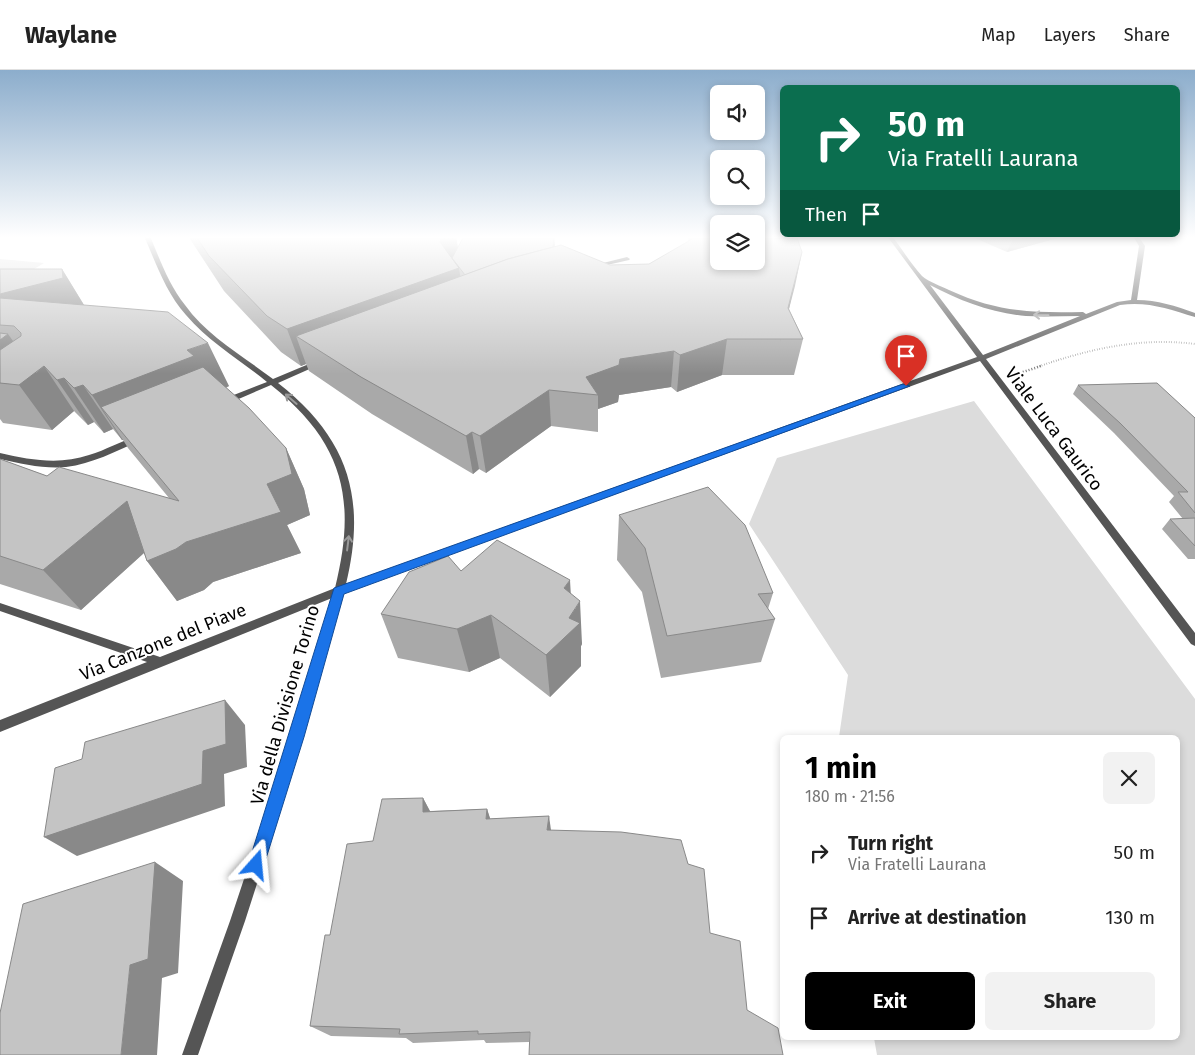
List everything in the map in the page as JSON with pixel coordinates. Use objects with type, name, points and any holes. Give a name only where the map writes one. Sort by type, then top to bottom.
[{"type":"street","name":"Via della Divisione Torino","points":[[168,282],[173,294],[188,314],[210,334],[292,399],[320,426],[342,468],[350,522],[348,545],[338,591],[294,746],[249,888],[190,1055]]},
{"type":"street","name":"Viale Luca Gaurico","points":[[923,282],[1195,641]]},
{"type":"street","points":[[929,282],[959,297],[1005,311],[1040,315],[1090,314]]},
{"type":"street","points":[[1137,282],[1134,301],[1164,305],[1195,315]]},
{"type":"street","name":"Via Canzone del Piave","points":[[0,726],[338,591],[981,359],[1119,303],[1134,301]]},
{"type":"street","points":[[212,407],[325,361]]},
{"type":"street","points":[[0,456],[66,464],[108,451],[143,436]]},
{"type":"street","points":[[0,607],[160,662]]},
{"type":"path","points":[[997,381],[1070,358],[1128,343],[1165,340],[1195,344]]},
{"type":"shaded area","points":[[0,282],[13,282],[8,285],[0,284]]},
{"type":"shaded area","points":[[974,401],[1195,699],[1195,1055],[877,1055],[874,1040],[1180,1040],[1180,735],[839,735],[848,675],[749,524],[777,458]]},
{"type":"building","points":[[0,282],[47,282],[0,294]]},
{"type":"building","points":[[234,282],[420,282],[287,329],[267,316]]},
{"type":"building","points":[[445,282],[795,282],[788,308],[803,339],[727,339],[680,355],[674,351],[620,359],[619,365],[586,377],[598,395],[549,390],[480,436],[472,432],[466,436],[361,377],[296,336]]},
{"type":"building","points":[[0,298],[168,312],[208,343],[187,350],[194,356],[92,395],[83,385],[74,388],[64,378],[57,380],[44,366],[19,385],[0,383],[0,350],[21,336],[21,333],[14,326],[0,325]]},
{"type":"building","points":[[0,333],[8,334],[0,340]]},
{"type":"building","points":[[203,367],[249,408],[286,448],[292,474],[267,484],[281,512],[186,542],[176,549],[147,561],[127,501],[43,570],[0,556],[0,459],[47,476],[59,467],[179,501],[101,407]]},
{"type":"building","points":[[1157,383],[1195,418],[1195,513],[1178,492],[1188,492],[1120,423],[1078,385]]},
{"type":"building","points":[[708,487],[745,525],[773,593],[758,594],[775,619],[667,636],[645,548],[619,515]]},
{"type":"building","points":[[1195,518],[1195,546],[1170,519]]},
{"type":"building","points":[[497,540],[570,580],[564,588],[580,601],[569,618],[580,623],[546,655],[491,615],[457,629],[381,614],[409,572],[448,556],[461,571]]},
{"type":"building","points":[[225,700],[226,744],[203,751],[202,784],[44,837],[55,768],[82,759],[85,742]]},
{"type":"building","points":[[423,798],[423,812],[487,809],[486,819],[549,816],[547,830],[621,832],[681,840],[688,864],[704,869],[710,933],[740,941],[747,1010],[778,1028],[783,1055],[529,1055],[530,1032],[478,1034],[478,1031],[399,1034],[400,1029],[310,1026],[325,935],[330,935],[347,844],[373,841],[382,799]]},
{"type":"building","points":[[155,862],[148,959],[130,965],[121,1055],[0,1055],[0,1013],[23,904]]},
{"type":"route","points":[[256,865],[296,737],[338,591],[906,386]]}]
